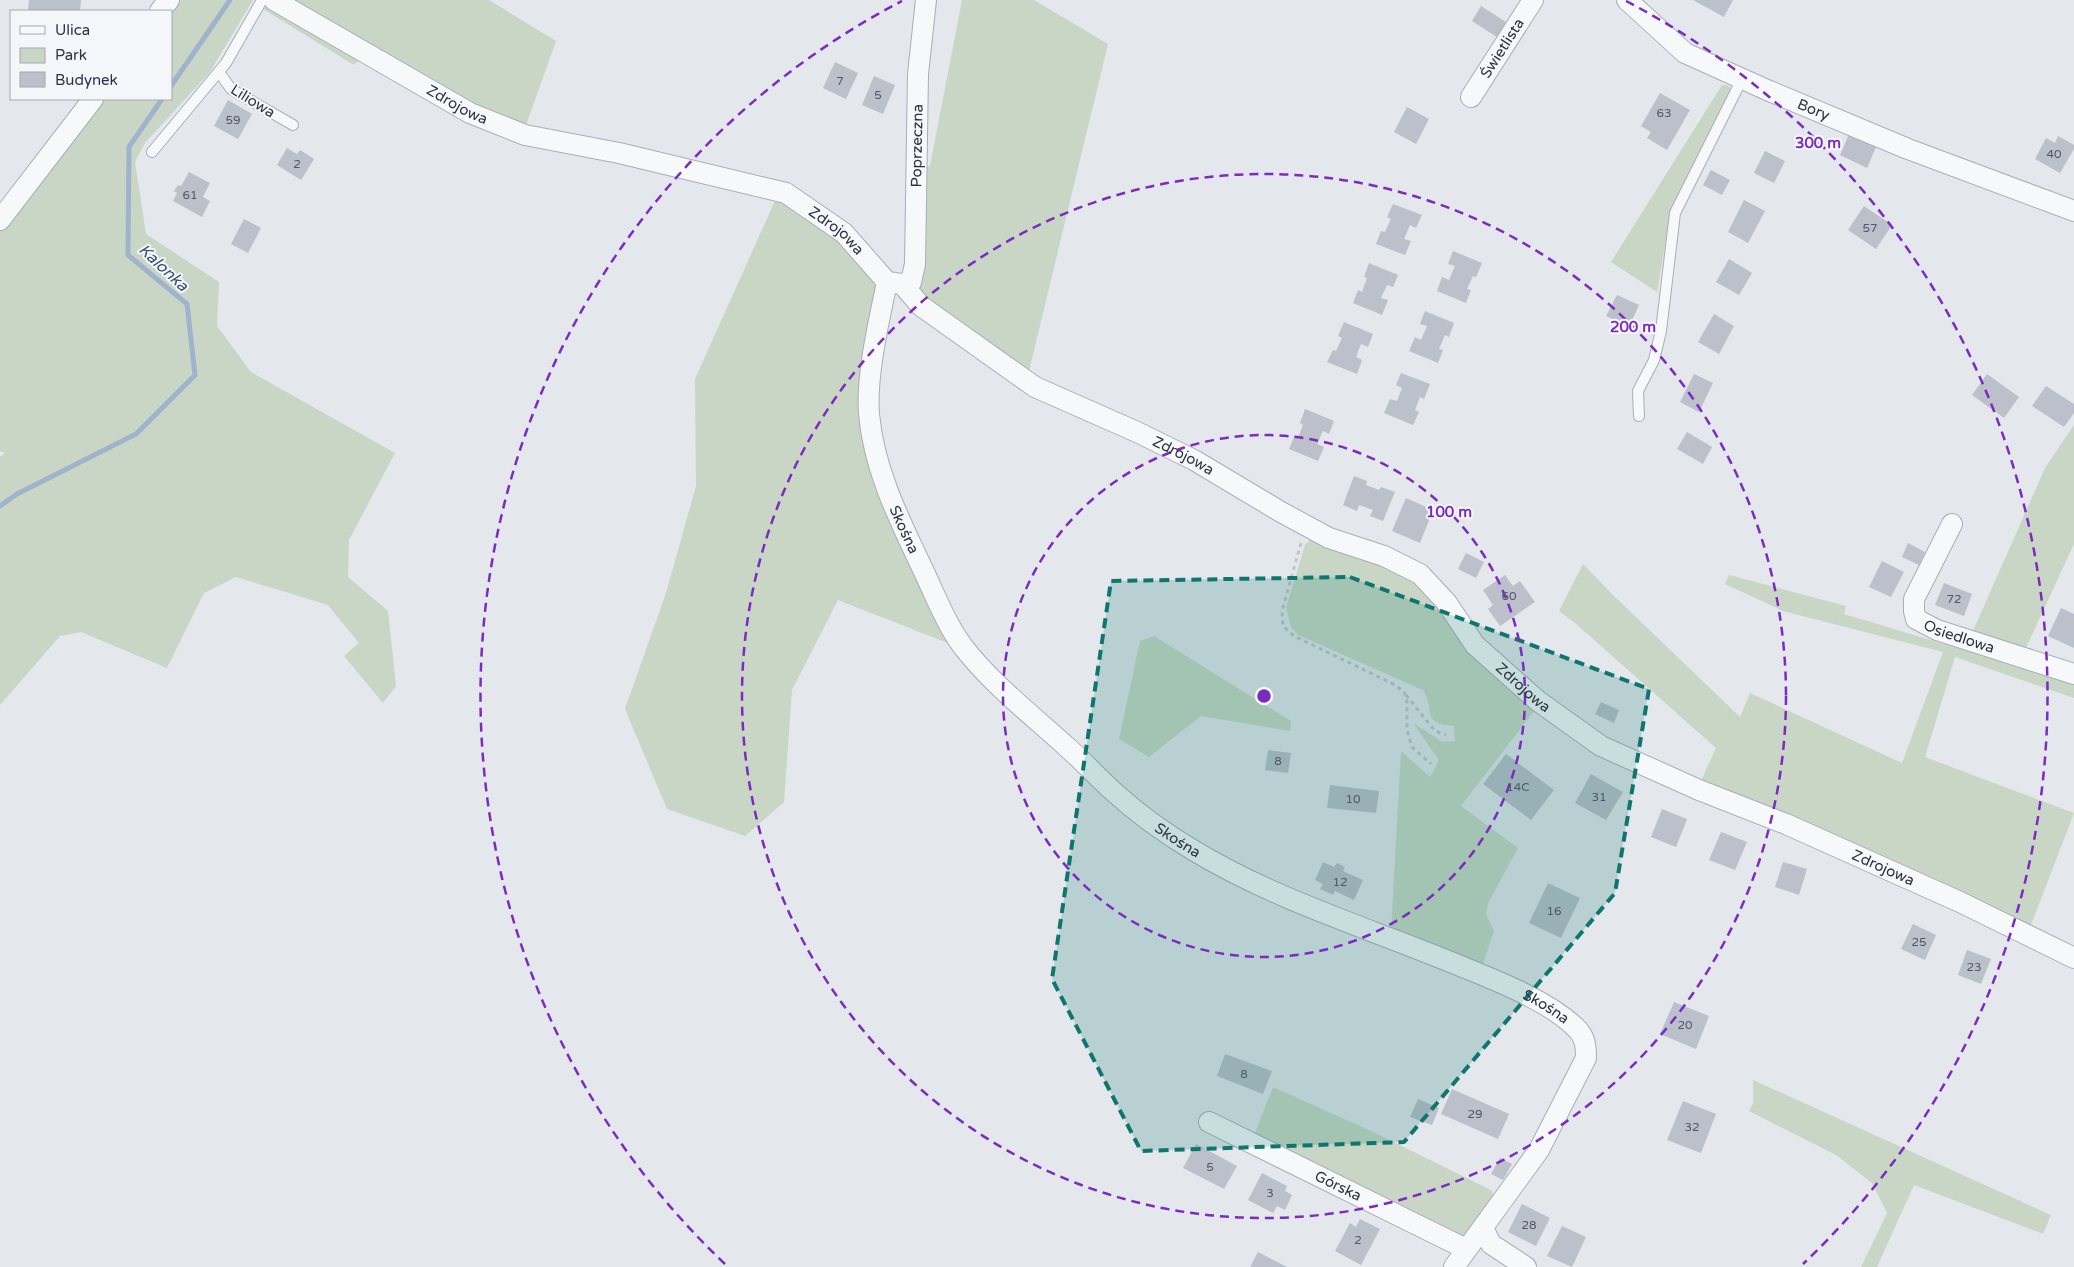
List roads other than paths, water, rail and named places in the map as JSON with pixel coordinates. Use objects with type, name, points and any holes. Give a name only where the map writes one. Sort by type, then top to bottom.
[{"type":"street","points":[[161,10],[169,0]]},
{"type":"street","name":"Zdrojowa","points":[[274,0],[470,113],[525,135],[619,153],[786,193],[844,232],[894,283],[921,306],[1035,387],[1137,432],[1194,460],[1329,538],[1384,556],[1420,574],[1447,603],[1475,645],[1538,701],[1601,746],[1698,790],[1786,824],[1960,902],[2074,958]]},
{"type":"street","name":"Poprzeczna","points":[[894,283],[911,282],[915,264],[918,74],[926,0]]},
{"type":"street","name":"Świetlista","points":[[1470,97],[1533,0]]},
{"type":"street","name":"Bory","points":[[1627,0],[1685,53],[1908,149],[2074,211]]},
{"type":"street","points":[[0,220],[92,100]]},
{"type":"street","name":"Skośna","points":[[894,283],[878,326],[871,388],[869,412],[876,456],[892,503],[940,607],[963,646],[988,676],[1115,793],[1157,826],[1194,851],[1258,884],[1320,911],[1397,940],[1488,978],[1556,1010],[1578,1029],[1586,1043],[1586,1058],[1539,1150],[1454,1267]]},
{"type":"street","name":"Osiedlowa","points":[[1952,524],[1914,599],[1916,619],[1937,630],[2074,674]]},
{"type":"street","name":"Górska","points":[[1209,1122],[1466,1250]]},
{"type":"street","points":[[1483,1228],[1491,1244],[1526,1267]]},
{"type":"lane","points":[[152,152],[226,63],[262,0]]},
{"type":"lane","name":"Liliowa","points":[[219,72],[231,89],[292,124]]},
{"type":"lane","points":[[1639,416],[1638,391],[1654,360],[1661,331],[1675,213],[1742,79]]},
{"type":"waterway","name":"Kalonka","points":[[172,85],[230,0]]},
{"type":"waterway","name":"Kalonka","points":[[0,506],[17,494],[136,434],[195,375],[187,304],[128,255],[129,147],[161,100]]}]
